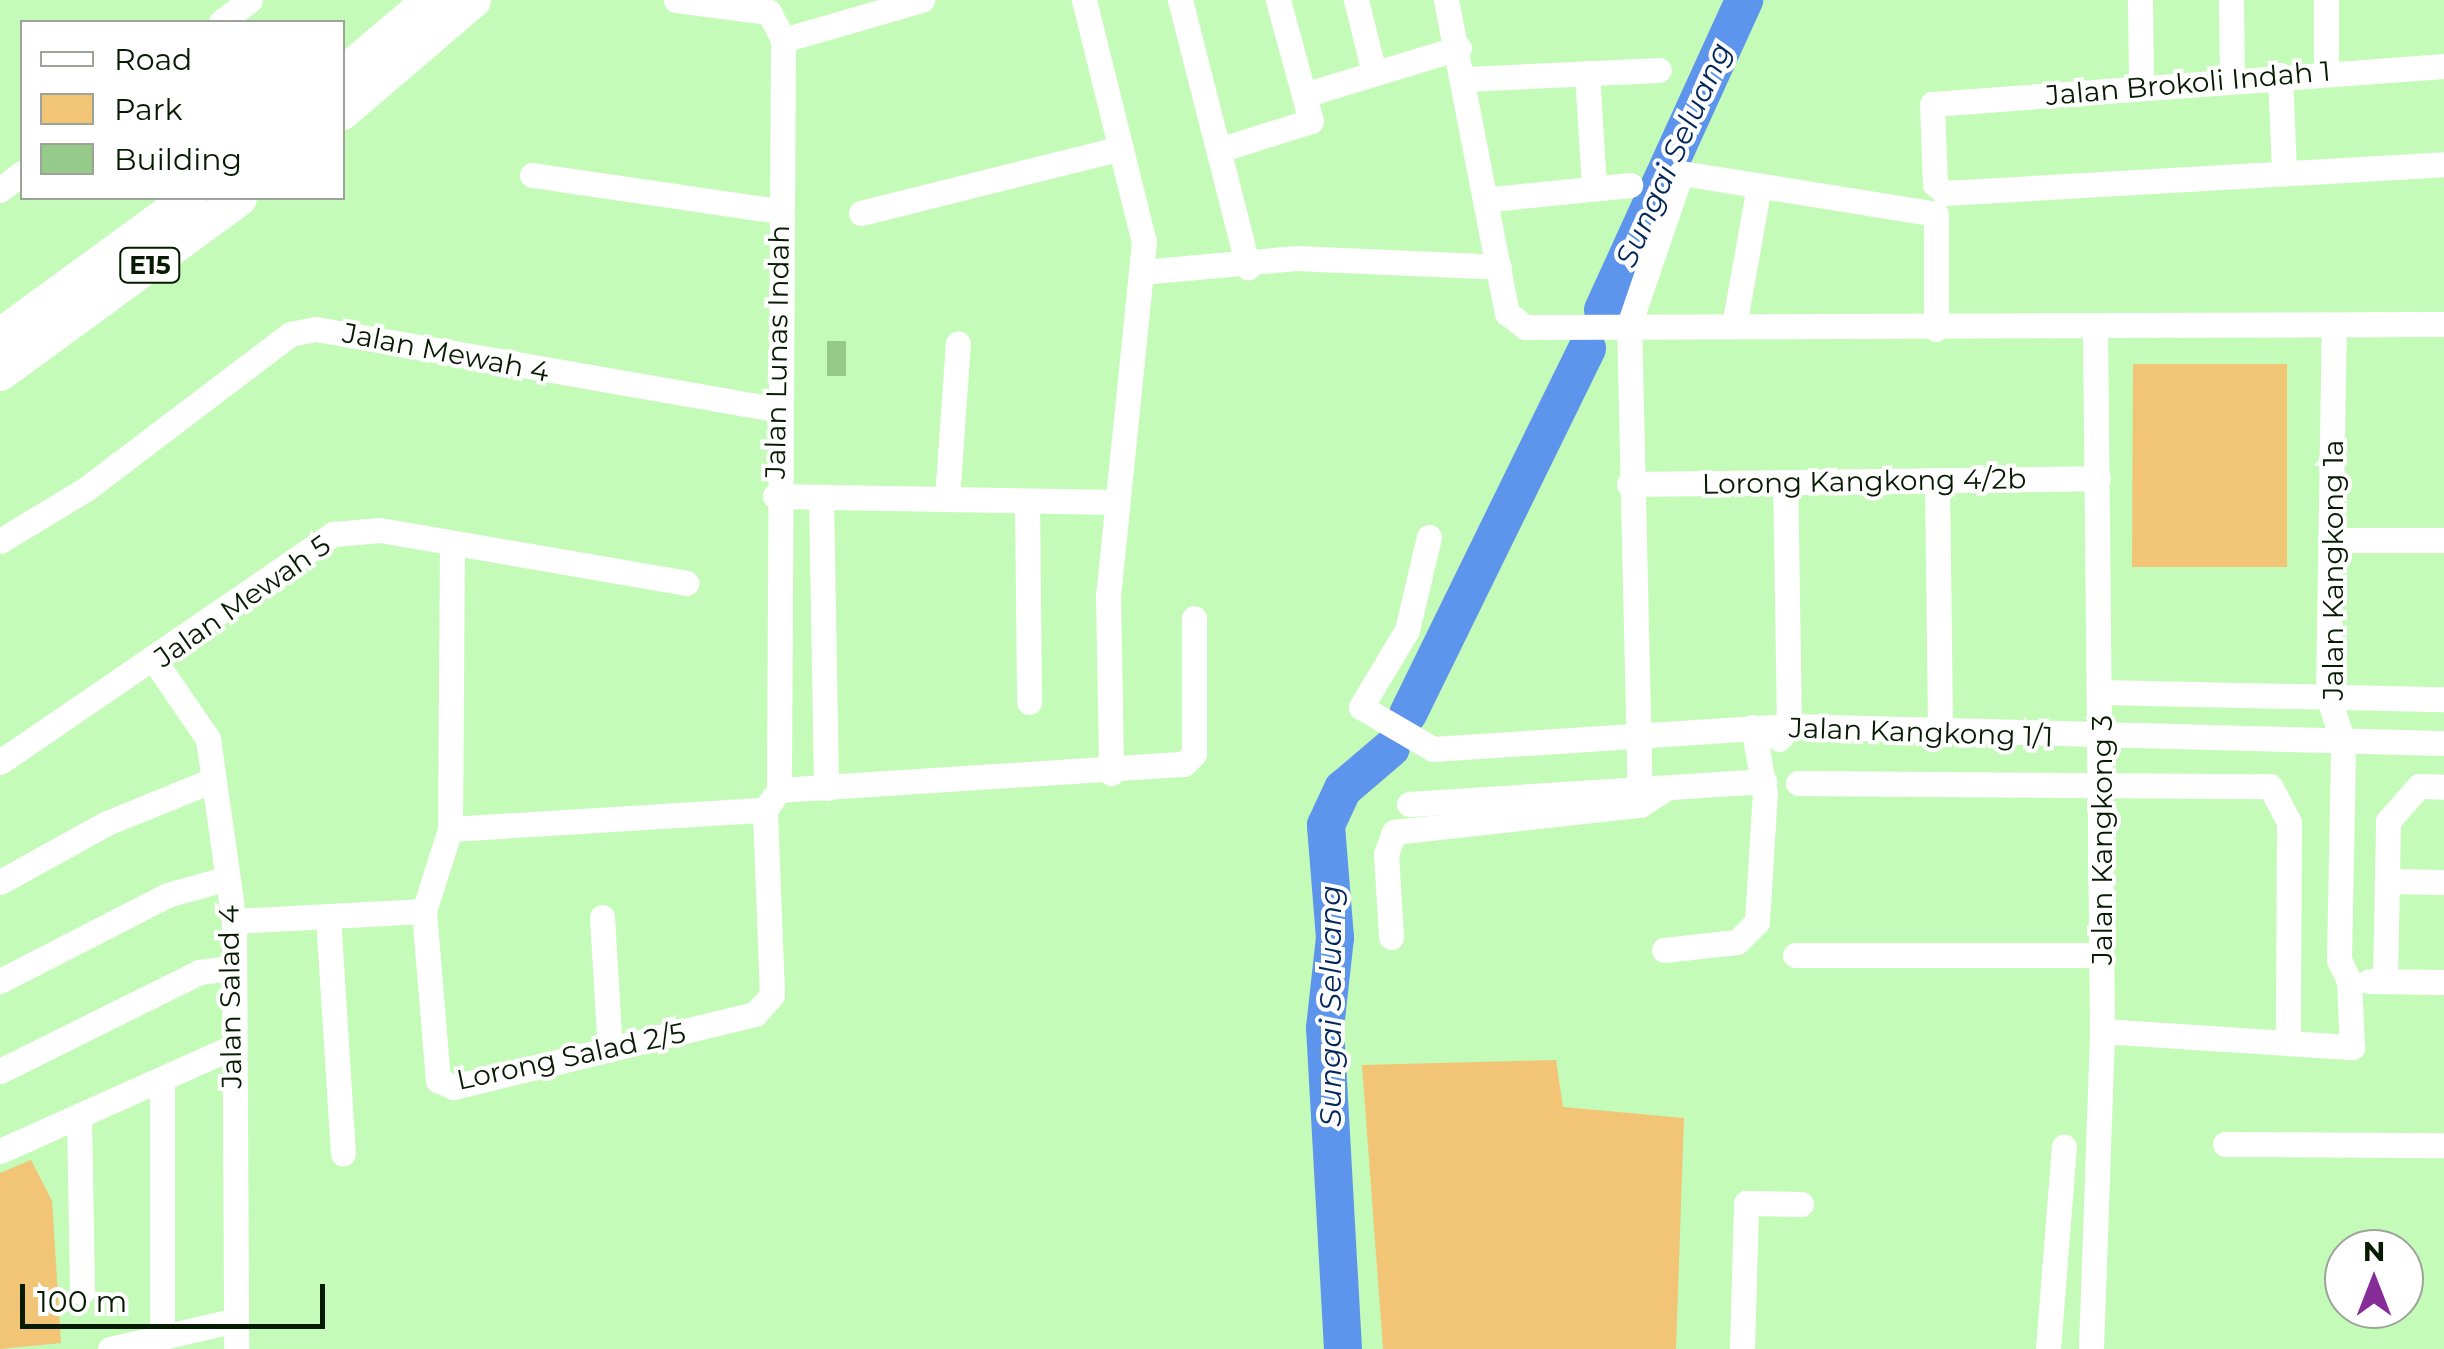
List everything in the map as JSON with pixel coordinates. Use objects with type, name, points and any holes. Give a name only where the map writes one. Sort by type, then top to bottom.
[{"type":"highway","points":[[345,71],[429,0]]},
{"type":"highway","points":[[345,109],[473,0]]},
{"type":"highway","name":"E15","points":[[0,373],[186,200]]},
{"type":"highway","name":"E15","points":[[0,335],[53,320],[235,200]]},
{"type":"street","points":[[223,20],[250,0]]},
{"type":"street","points":[[676,0],[770,12],[783,40],[922,0]]},
{"type":"street","points":[[1084,0],[1144,242],[1116,502],[1112,773]]},
{"type":"street","points":[[1180,0],[1248,266]]},
{"type":"street","points":[[1218,150],[1311,121],[1278,0]]},
{"type":"street","points":[[1356,0],[1374,73]]},
{"type":"street","points":[[1446,0],[1468,79],[1512,323],[2095,331],[2334,330],[2444,324]]},
{"type":"street","points":[[2140,0],[2141,87]]},
{"type":"street","points":[[2231,0],[2232,80]]},
{"type":"street","points":[[2326,0],[2326,71]]},
{"type":"street","name":"Jalan Lunas Indah","points":[[772,996],[783,40]]},
{"type":"street","points":[[1304,95],[1459,48]]},
{"type":"street","name":"Jalan Brokoli Indah 1","points":[[2284,172],[1945,193],[1935,184],[1932,104],[2326,71],[2444,66]]},
{"type":"street","points":[[1468,79],[1659,70]]},
{"type":"street","points":[[1588,73],[1594,189]]},
{"type":"street","points":[[2280,76],[2284,172],[2444,164]]},
{"type":"street","points":[[861,213],[1121,148]]},
{"type":"street","points":[[1648,793],[1638,733],[1620,325],[1681,174],[1936,214],[1936,329]]},
{"type":"street","points":[[0,190],[20,175]]},
{"type":"street","points":[[532,175],[780,211]]},
{"type":"street","points":[[1492,199],[1630,185]]},
{"type":"street","points":[[1734,326],[1759,186]]},
{"type":"street","points":[[1142,272],[1248,266],[1296,258],[1499,266]]},
{"type":"street","name":"Jalan Mewah 4","points":[[0,541],[86,489],[290,334],[316,330],[776,408]]},
{"type":"street","name":"Jalan Kangkong 1a","points":[[2288,1038],[2352,1047],[2350,980],[2339,960],[2343,742],[2328,696],[2334,330]]},
{"type":"street","name":"Jalan Kangkong 3","points":[[2092,1349],[2102,1031],[2102,692],[2095,331]]},
{"type":"street","points":[[948,499],[958,343]]},
{"type":"street","name":"Lorong Kangkong 4/2b","points":[[1629,484],[2098,478]]},
{"type":"street","points":[[1937,480],[1940,733]]},
{"type":"street","points":[[1391,936],[1386,854],[1394,832],[1721,785],[1764,773],[1789,726],[1785,483]]},
{"type":"street","points":[[775,496],[1116,502]]},
{"type":"street","points":[[821,497],[826,788]]},
{"type":"street","points":[[1028,500],[1030,702]]},
{"type":"street","name":"Jalan Mewah 5","points":[[0,762],[156,663],[333,534],[380,530],[686,583]]},
{"type":"street","name":"Jalan Kangkong 1/1","points":[[1429,537],[1407,630],[1361,707],[1386,726],[1433,748],[1789,726],[2101,738],[2444,744]]},
{"type":"street","points":[[2331,540],[2444,540]]},
{"type":"street","name":"Lorong Salad 2/5","points":[[452,544],[450,829],[424,911],[438,1080],[453,1087],[756,1014],[772,996]]},
{"type":"street","points":[[450,829],[772,800],[826,788],[1169,770],[1194,754],[1194,618]]},
{"type":"street","name":"Jalan Salad 4","points":[[156,663],[197,716],[213,780],[234,921],[232,1320],[236,1349]]},
{"type":"street","points":[[2102,692],[2444,699]]},
{"type":"street","points":[[1664,950],[1750,934],[1764,773],[1753,727]]},
{"type":"street","points":[[0,882],[107,822],[213,780]]},
{"type":"street","points":[[1798,783],[2270,786],[2290,822],[2288,1038],[2102,1031]]},
{"type":"street","points":[[1721,785],[1761,816]]},
{"type":"street","points":[[2386,981],[2388,821],[2419,786],[2444,787]]},
{"type":"street","points":[[1409,804],[1648,793]]},
{"type":"street","points":[[0,981],[167,895],[225,880]]},
{"type":"street","points":[[2387,882],[2444,882]]},
{"type":"street","points":[[234,921],[424,911]]},
{"type":"street","points":[[328,916],[343,1154]]},
{"type":"street","points":[[602,917],[610,1050]]},
{"type":"street","points":[[1794,955],[2101,955]]},
{"type":"street","points":[[0,1071],[199,972],[234,968]]},
{"type":"street","points":[[2350,980],[2444,982]]},
{"type":"street","points":[[0,1151],[233,1047]]},
{"type":"street","points":[[162,1079],[162,1337]]},
{"type":"street","points":[[79,1116],[82,1292]]},
{"type":"street","points":[[2225,1144],[2444,1145]]},
{"type":"street","points":[[2048,1349],[2064,1147]]},
{"type":"street","points":[[1742,1349],[1746,1203],[1801,1204]]},
{"type":"street","points":[[110,1349],[232,1320]]},
{"type":"green space","points":[[2133,364],[2287,364],[2287,567],[2132,567]]},
{"type":"green space","points":[[1556,1060],[1563,1107],[1684,1118],[1676,1349],[1383,1349],[1362,1065]]},
{"type":"green space","points":[[31,1160],[52,1201],[61,1343],[0,1349],[0,1173]]},
{"type":"building","points":[[827,341],[846,341],[846,376],[827,376]]},
{"type":"waterway","name":"Sungai Seluang","points":[[1603,310],[1744,0]]},
{"type":"waterway","name":"Sungai Seluang","points":[[1408,714],[1587,348]]},
{"type":"waterway","name":"Sungai Seluang","points":[[1343,1349],[1325,1028],[1335,938],[1326,825],[1343,789],[1391,748]]}]
